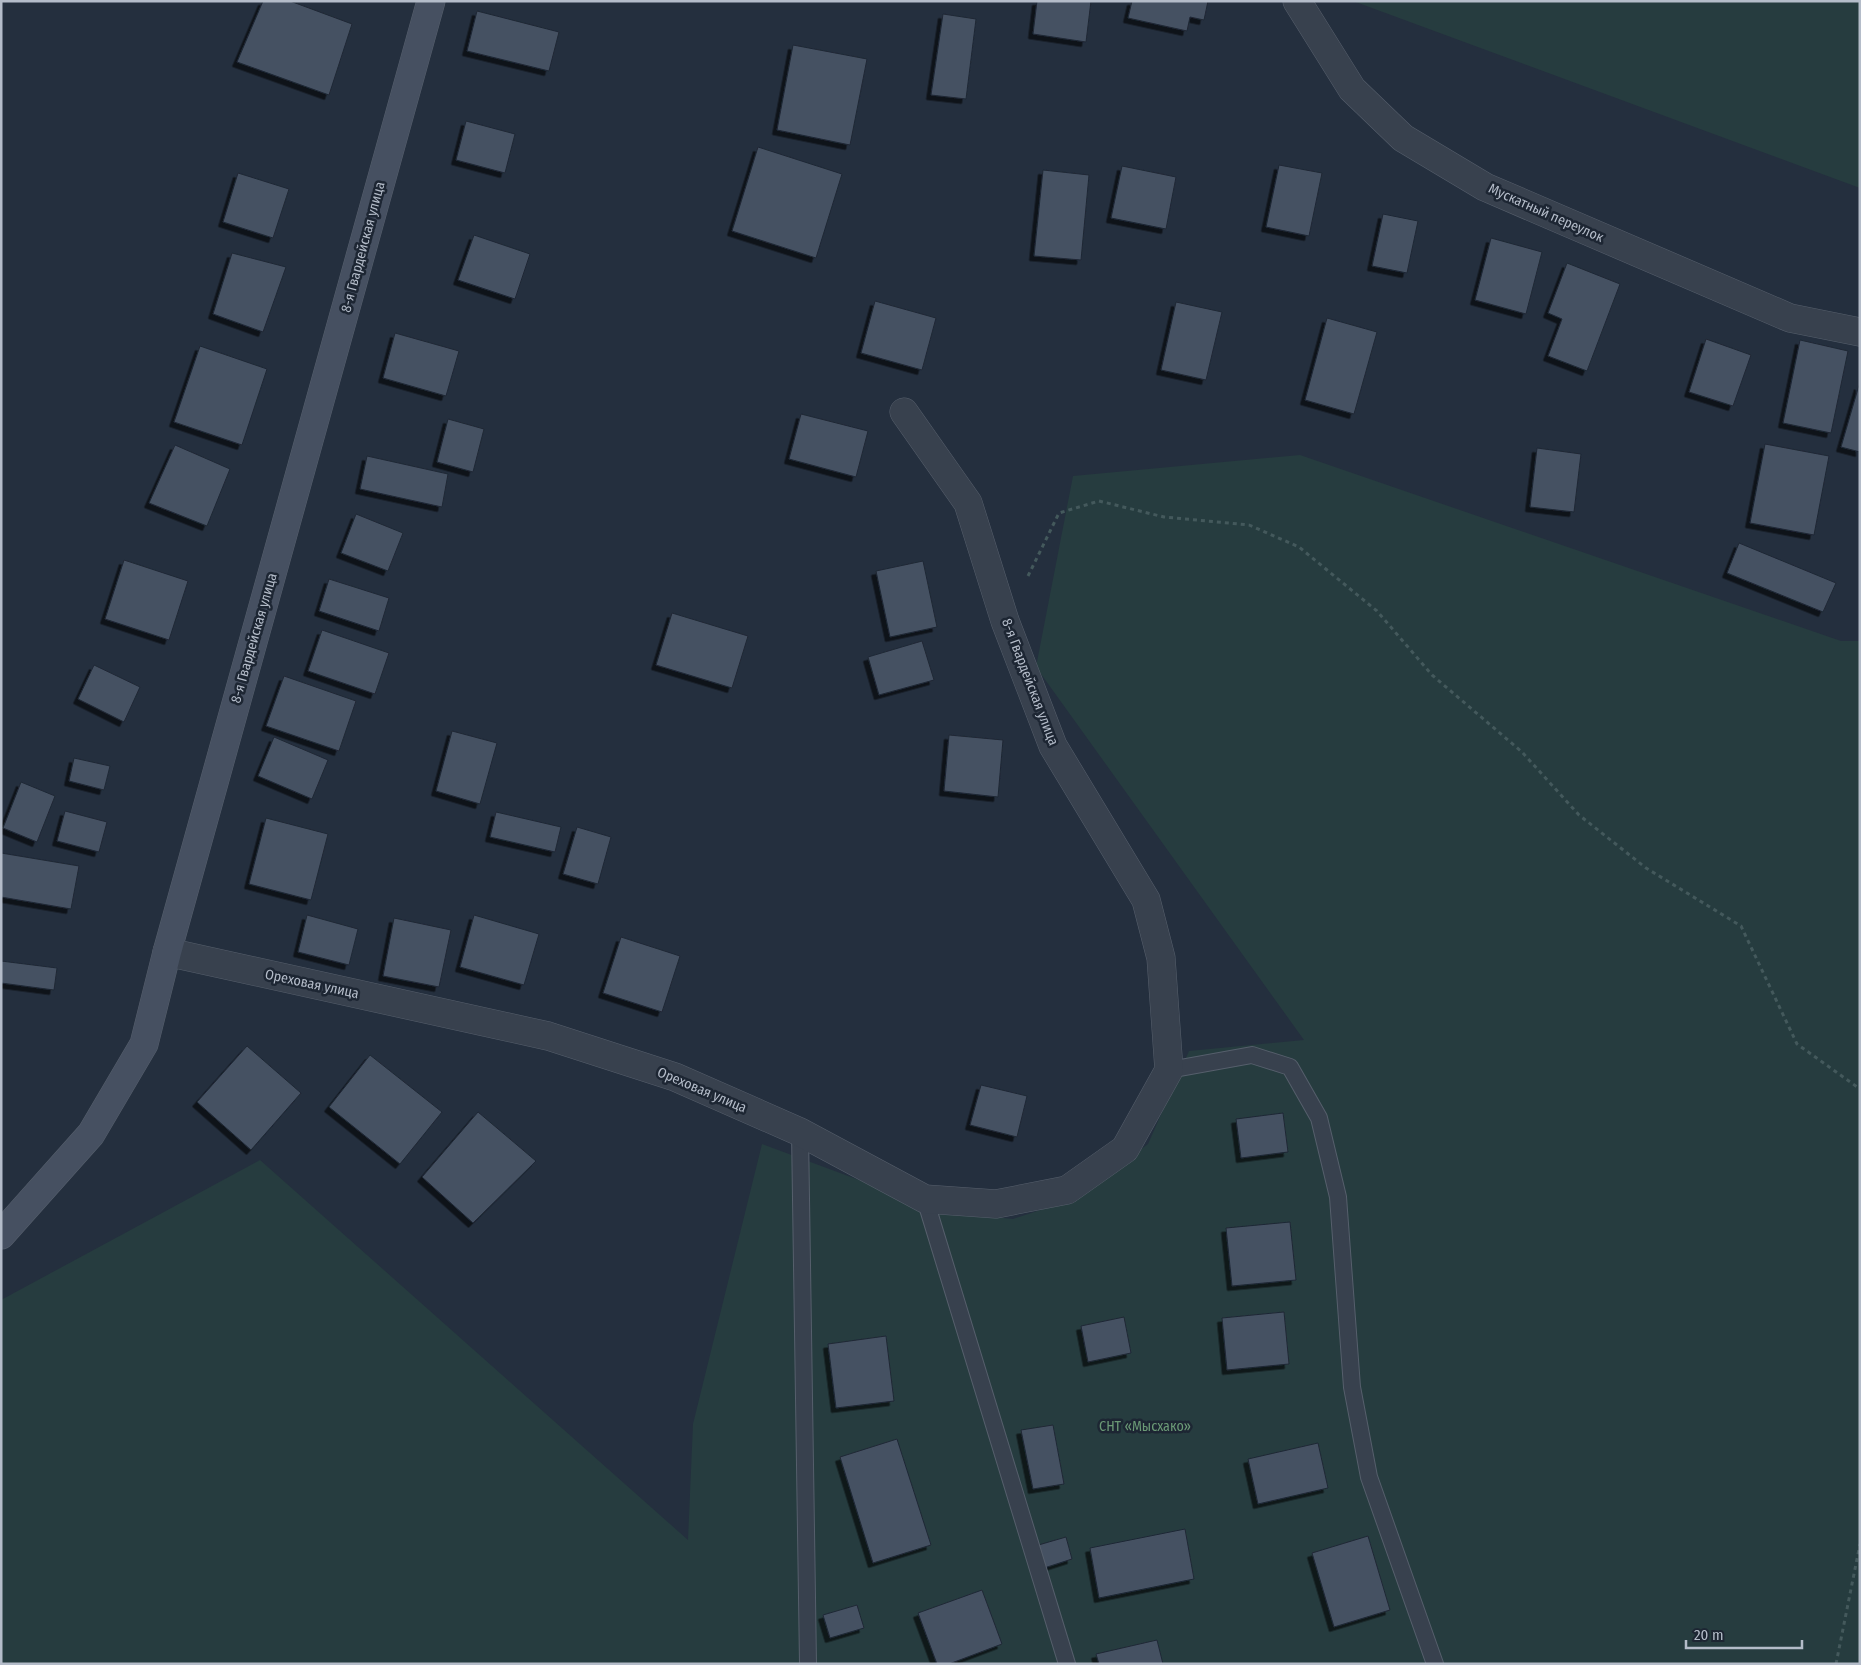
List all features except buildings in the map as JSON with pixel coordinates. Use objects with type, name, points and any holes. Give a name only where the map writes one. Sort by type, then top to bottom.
[{"type":"street","name":"8-я Гвардейская улица","points":[[1,1235],[91,1134],[144,1044],[167,952],[431,1]]},
{"type":"street","name":"Мускатный переулок","points":[[1297,1],[1352,89],[1404,138],[1486,187],[1790,318],[1860,332]]},
{"type":"street","name":"8-я Гвардейская улица","points":[[904,412],[968,504],[1005,621],[1053,746],[1146,900],[1161,958],[1169,1070]]},
{"type":"street","name":"Ореховая улица","points":[[167,952],[548,1036],[675,1077],[800,1132],[925,1199],[996,1204],[1067,1190],[1125,1149],[1169,1070]]},
{"type":"lane","points":[[1169,1070],[1252,1056],[1290,1067],[1319,1118],[1338,1197],[1352,1387],[1369,1478],[1435,1664]]},
{"type":"lane","points":[[800,1132],[808,1664]]},
{"type":"lane","points":[[925,1199],[1067,1664]]},
{"type":"path","points":[[1005,621],[1059,513],[1099,501],[1164,517],[1249,525],[1299,547],[1376,611],[1432,675],[1522,752],[1580,815],[1646,868],[1741,926],[1797,1044],[1860,1089]]},
{"type":"path","points":[[1836,1664],[1860,1544]]},
{"type":"green space","points":[[1353,1],[1860,1],[1860,188]]},
{"type":"green space","name":"СНТ «Мысхако»","points":[[1300,455],[1841,641],[1860,641],[1860,1664],[1,1664],[1,1300],[260,1160],[688,1540],[693,1424],[762,1144],[945,1212],[1013,1219],[1077,1198],[1148,1144],[1189,1051],[1304,1040],[1036,667],[1073,476]]}]
